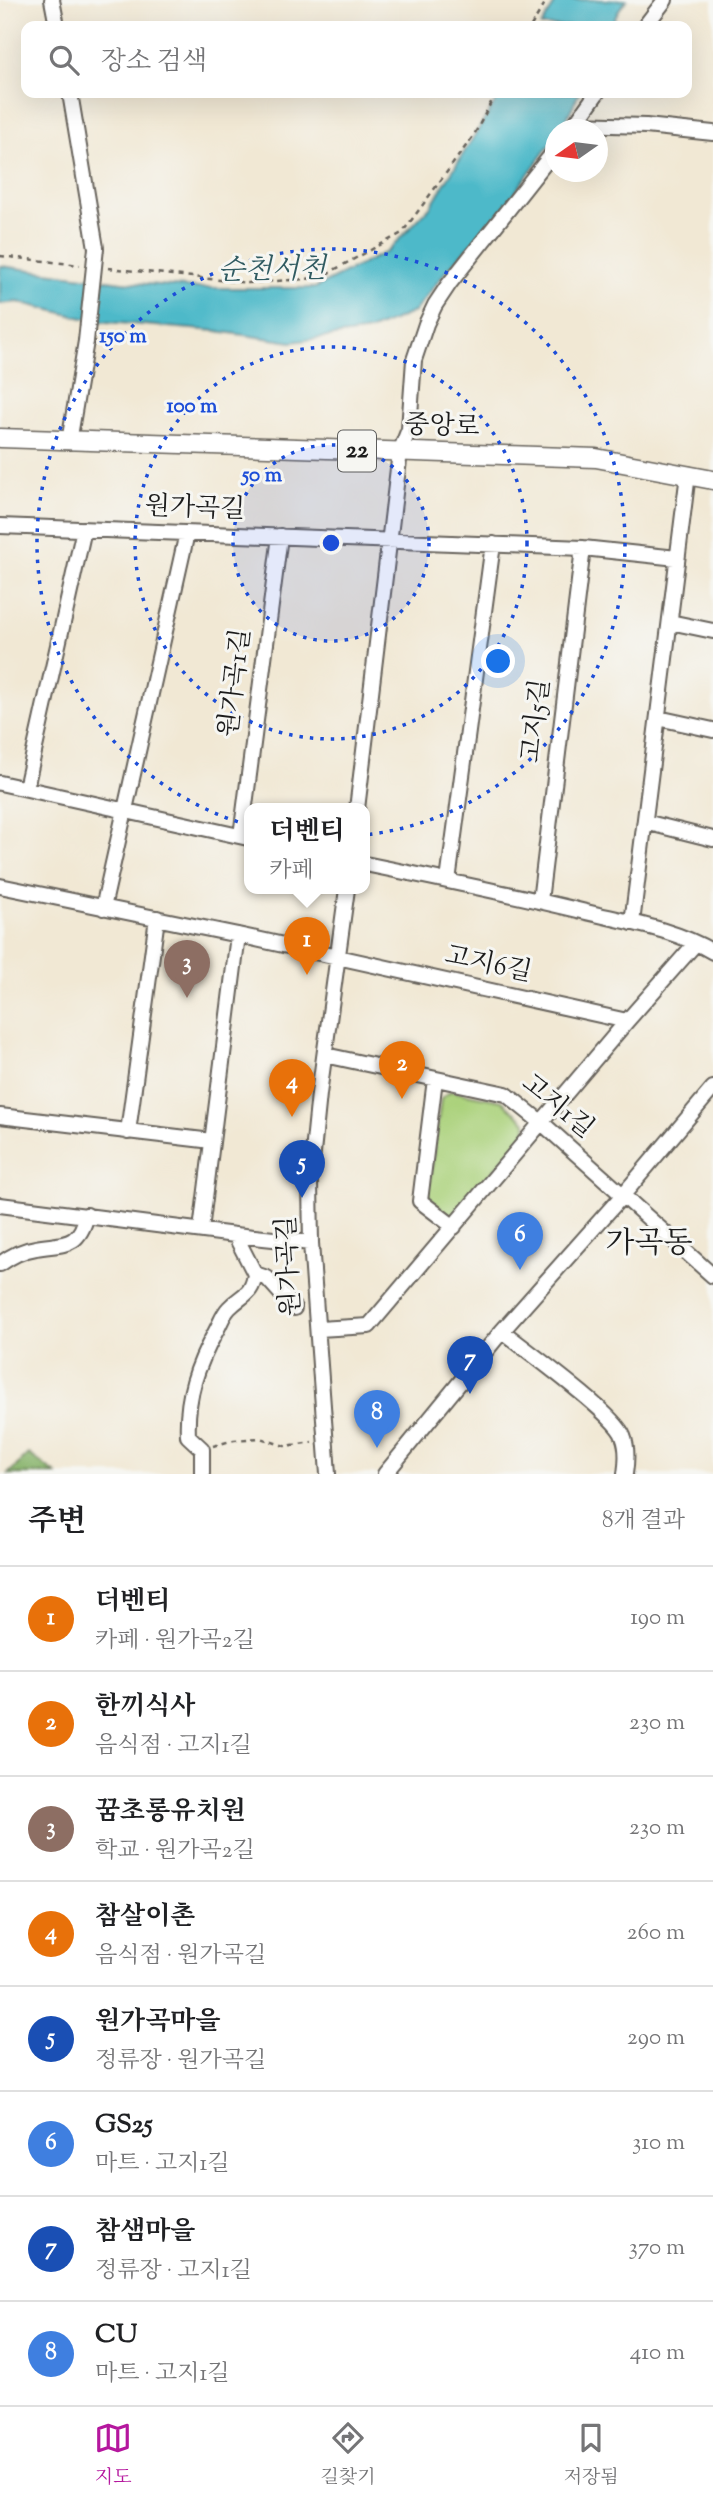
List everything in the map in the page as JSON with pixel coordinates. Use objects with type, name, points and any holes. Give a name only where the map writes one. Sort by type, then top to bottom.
[{"type":"main road","name":"중앙로","points":[[0,438],[596,458],[713,480]]},
{"type":"street","points":[[52,0],[56,21]]},
{"type":"street","points":[[649,21],[665,0]]},
{"type":"street","points":[[69,442],[86,341],[96,248],[71,98]]},
{"type":"street","points":[[579,119],[594,98]]},
{"type":"street","points":[[608,127],[646,126],[713,133]]},
{"type":"street","points":[[358,803],[400,452],[409,429],[414,360],[435,305],[545,162]]},
{"type":"street","points":[[632,923],[688,474]]},
{"type":"street","name":"원가곡길","points":[[0,526],[583,548],[677,558]]},
{"type":"street","points":[[26,788],[84,529]]},
{"type":"street","points":[[103,908],[187,533]]},
{"type":"street","name":"원가곡1길","points":[[249,803],[280,536]]},
{"type":"street","points":[[448,881],[493,544]]},
{"type":"street","name":"고지5길","points":[[540,901],[583,548]]},
{"type":"street","points":[[670,622],[713,631]]},
{"type":"street","points":[[658,718],[713,730]]},
{"type":"street","name":"원가곡1길","points":[[0,783],[244,837]]},
{"type":"street","points":[[645,822],[713,839]]},
{"type":"street","points":[[370,865],[654,928],[713,952]]},
{"type":"street","name":"고지6길","points":[[0,886],[238,935],[627,1021]]},
{"type":"street","name":"원가곡길","points":[[328,1474],[311,1243],[310,1182],[346,894]]},
{"type":"street","points":[[128,1132],[157,918]]},
{"type":"street","points":[[201,1230],[238,935]]},
{"type":"street","points":[[318,1329],[369,1326],[695,944]]},
{"type":"street","name":"고지1길","points":[[325,1055],[506,1094],[713,1276]]},
{"type":"street","points":[[435,1079],[421,1201],[454,1227]]},
{"type":"street","points":[[385,1474],[502,1331],[623,1195],[713,1088]]},
{"type":"street","points":[[0,1116],[212,1141]]},
{"type":"street","points":[[0,1205],[311,1243]]},
{"type":"street","points":[[0,1264],[10,1256],[24,1251],[65,1245],[74,1240],[80,1234],[87,1215]]},
{"type":"street","points":[[235,1235],[255,1275]]},
{"type":"street","name":"원가곡길","points":[[202,1474],[202,1449],[188,1436],[187,1422],[194,1378],[200,1360],[223,1316],[230,1307],[246,1296],[255,1275],[267,1278],[294,1308]]},
{"type":"street","points":[[502,1331],[606,1415],[623,1434],[627,1459],[625,1474]]},
{"type":"path","points":[[534,21],[547,0]]},
{"type":"path","points":[[96,267],[248,284],[319,278],[402,233],[474,135],[493,98]]},
{"type":"path","points":[[0,256],[83,265]]},
{"type":"path","points":[[202,1449],[234,1440],[260,1438],[285,1446],[326,1439]]},
{"type":"green space","points":[[451,1091],[502,1101],[526,1122],[526,1134],[452,1218],[428,1196],[441,1098]]},
{"type":"green space","points":[[29,1454],[56,1474],[8,1474]]},
{"type":"water","points":[[557,0],[627,0],[614,21],[544,21]]},
{"type":"water","points":[[498,98],[577,98],[566,119],[545,119],[545,151],[500,213],[447,270],[414,312],[369,331],[292,342],[216,331],[95,321],[18,302],[0,304],[0,266],[122,282],[197,288],[315,288],[388,251],[430,207]]},
{"type":"place","name":"더벤티","points":[[307,975]]},
{"type":"place","name":"꿈초롱유치원","points":[[187,998]]},
{"type":"place","name":"한끼식사","points":[[402,1099]]},
{"type":"place","name":"참살이촌","points":[[292,1117]]},
{"type":"place","name":"원가곡마을","points":[[302,1198]]},
{"type":"place","name":"GS25","points":[[520,1270]]},
{"type":"place","name":"참샘마을","points":[[470,1394]]},
{"type":"place","name":"CU","points":[[377,1448]]},
{"type":"district","name":"가곡동","points":[[649,1244]]},
{"type":"water label","name":"순천서천","points":[[272,271]]}]
